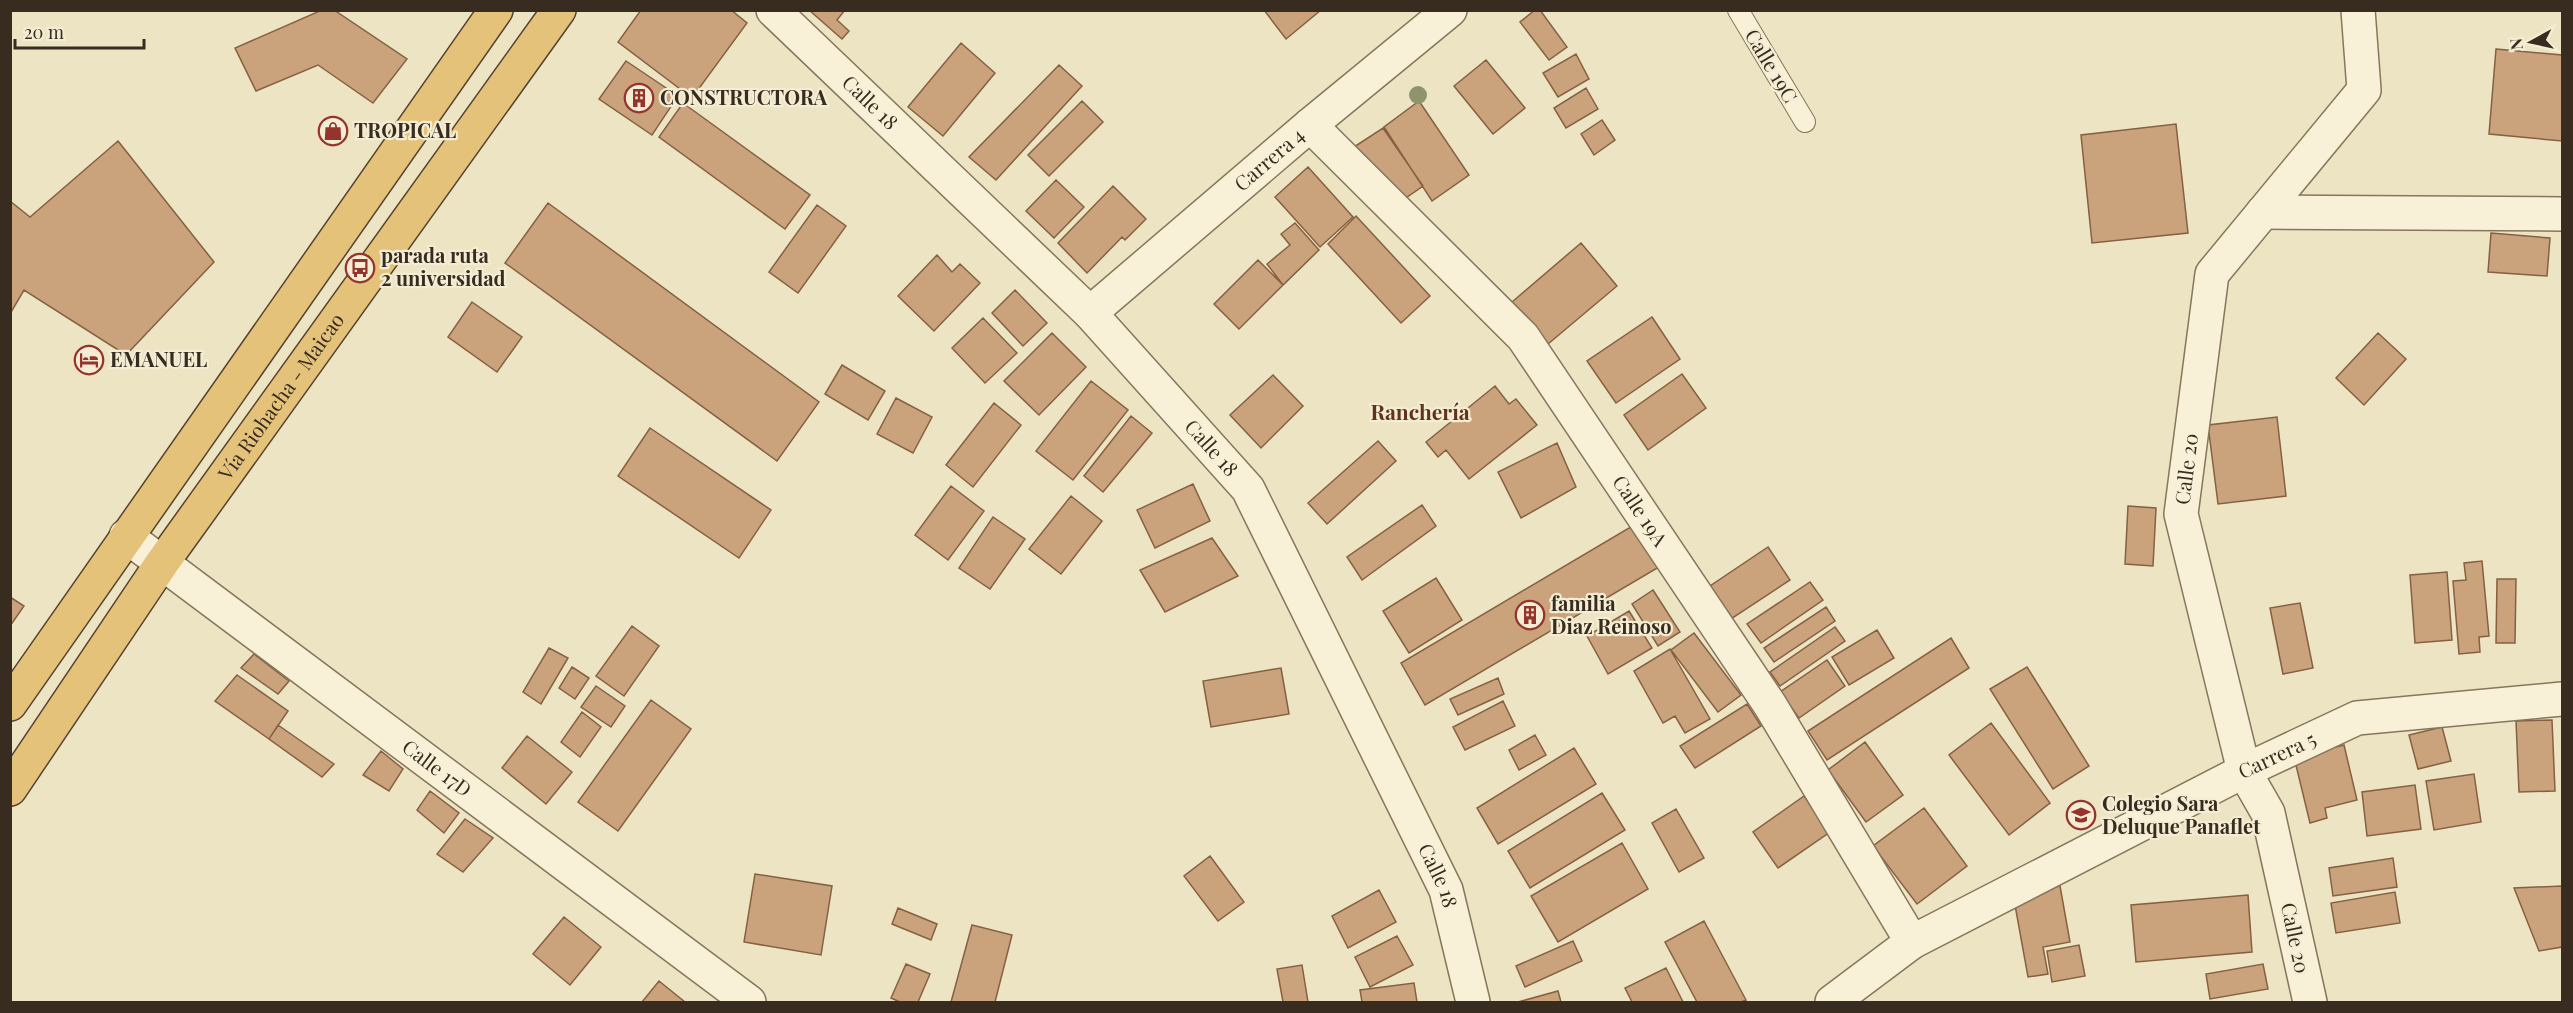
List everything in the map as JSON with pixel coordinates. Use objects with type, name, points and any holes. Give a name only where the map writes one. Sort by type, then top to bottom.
[{"type":"highway","points":[[10,705],[496,10]]},
{"type":"highway","name":"Vía Riohacha - Maicao","points":[[10,789],[162,563],[559,10]]},
{"type":"street","name":"Calle 18","points":[[773,10],[1090,313],[1248,489],[1446,890],[1473,1002]]},
{"type":"street","name":"Carrera 4","points":[[1090,313],[1310,125],[1450,10]]},
{"type":"street","name":"Calle 20","points":[[2310,1002],[2268,813],[2244,771],[2181,514],[2212,274],[2364,90],[2358,10]]},
{"type":"street","name":"Calle 19A","points":[[1310,125],[1523,337],[1770,705],[1912,942]]},
{"type":"street","points":[[2263,212],[2562,214]]},
{"type":"street","name":"Calle 17D","points":[[126,536],[749,1002]]},
{"type":"street","name":"Carrera 5","points":[[1832,1002],[1912,942],[2244,771],[2357,718],[2562,699]]},
{"type":"lane","name":"Calle 19C","points":[[1738,10],[1805,122]]},
{"type":"building","points":[[322,10],[334,10],[407,59],[373,103],[318,65],[256,91],[235,48]]},
{"type":"building","points":[[641,10],[731,10],[747,23],[692,98],[618,42]]},
{"type":"building","points":[[809,10],[845,10],[837,20],[849,31],[842,39]]},
{"type":"building","points":[[1264,10],[1321,10],[1286,39]]},
{"type":"building","points":[[1535,10],[1540,10],[1567,47],[1549,60],[1520,22]]},
{"type":"building","points":[[961,43],[995,73],[943,136],[908,107]]},
{"type":"building","points":[[2496,49],[2562,55],[2562,141],[2489,134]]},
{"type":"building","points":[[1576,54],[1589,79],[1558,97],[1543,73]]},
{"type":"building","points":[[1486,60],[1525,108],[1493,134],[1454,86]]},
{"type":"building","name":"CONSTRUCTORA","points":[[626,61],[678,96],[652,135],[599,99]]},
{"type":"building","points":[[1059,65],[1082,86],[996,180],[969,157]]},
{"type":"building","points":[[1586,88],[1598,109],[1566,128],[1554,108]]},
{"type":"building","points":[[1082,101],[1103,122],[1049,176],[1028,155]]},
{"type":"building","points":[[1419,101],[1469,175],[1432,201],[1384,127]]},
{"type":"building","points":[[683,103],[810,195],[785,229],[659,137]]},
{"type":"building","points":[[1602,120],[1615,140],[1594,155],[1581,134]]},
{"type":"building","points":[[2176,124],[2188,233],[2092,243],[2081,135]]},
{"type":"building","points":[[1383,128],[1423,186],[1400,202],[1354,147]]},
{"type":"building","points":[[118,141],[214,262],[126,355],[24,290],[10,314],[10,201],[30,217]]},
{"type":"building","points":[[1308,167],[1353,217],[1320,247],[1275,197]]},
{"type":"building","points":[[1056,180],[1084,207],[1054,238],[1026,211]]},
{"type":"building","points":[[1113,186],[1146,219],[1125,240],[1122,237],[1087,273],[1058,243]]},
{"type":"building","points":[[548,203],[819,402],[777,461],[505,263]]},
{"type":"building","points":[[817,205],[846,226],[798,293],[769,272]]},
{"type":"building","points":[[1356,216],[1430,296],[1401,323],[1328,244]]},
{"type":"building","points":[[1295,223],[1319,250],[1283,285],[1267,264],[1290,245],[1281,234]]},
{"type":"building","points":[[2491,233],[2550,238],[2547,276],[2488,272]]},
{"type":"building","points":[[1581,243],[1617,286],[1548,344],[1512,302]]},
{"type":"building","points":[[937,255],[952,272],[960,264],[980,283],[934,331],[898,296]]},
{"type":"building","points":[[1258,260],[1283,285],[1239,329],[1214,304]]},
{"type":"building","points":[[1015,290],[1047,323],[1023,346],[992,313]]},
{"type":"building","points":[[472,302],[522,337],[497,372],[448,337]]},
{"type":"building","points":[[1652,317],[1680,359],[1616,403],[1587,361]]},
{"type":"building","points":[[983,318],[1017,353],[985,383],[952,348]]},
{"type":"building","points":[[1052,333],[1086,367],[1039,415],[1004,381]]},
{"type":"building","points":[[2378,333],[2406,359],[2364,405],[2336,378]]},
{"type":"building","points":[[842,365],[885,391],[868,420],[825,394]]},
{"type":"building","points":[[1682,374],[1706,408],[1648,450],[1624,415]]},
{"type":"building","points":[[1273,375],[1303,406],[1261,448],[1230,415]]},
{"type":"building","points":[[1091,381],[1128,410],[1073,480],[1036,451]]},
{"type":"building","points":[[1495,386],[1509,404],[1516,399],[1537,425],[1469,479],[1446,450],[1438,457],[1426,442]]},
{"type":"building","points":[[896,398],[932,417],[913,453],[877,434]]},
{"type":"building","points":[[994,403],[1021,425],[973,487],[946,465]]},
{"type":"building","points":[[1131,416],[1152,433],[1103,492],[1084,476]]},
{"type":"building","points":[[2277,417],[2286,496],[2218,504],[2208,425]]},
{"type":"building","points":[[650,428],[771,510],[739,558],[618,476]]},
{"type":"building","points":[[1378,441],[1396,461],[1327,524],[1308,503]]},
{"type":"building","points":[[1557,443],[1576,487],[1521,518],[1498,472]]},
{"type":"building","points":[[1193,484],[1210,521],[1155,548],[1137,510]]},
{"type":"building","points":[[951,486],[984,511],[948,560],[915,535]]},
{"type":"building","points":[[1071,496],[1102,521],[1061,574],[1029,549]]},
{"type":"building","points":[[1422,505],[1436,526],[1362,580],[1347,557]]},
{"type":"building","points":[[2128,506],[2156,508],[2153,566],[2125,564]]},
{"type":"building","points":[[993,517],[1025,539],[990,589],[959,568]]},
{"type":"building","name":"familia Diaz Reinoso","points":[[1634,525],[1659,567],[1425,705],[1401,663]]},
{"type":"building","points":[[1212,538],[1238,576],[1165,612],[1140,570]]},
{"type":"building","points":[[1768,547],[1790,580],[1731,619],[1710,586]]},
{"type":"building","points":[[2482,561],[2489,636],[2479,637],[2480,652],[2459,654],[2453,581],[2466,580],[2464,563]]},
{"type":"building","points":[[2447,572],[2452,640],[2415,643],[2410,575]]},
{"type":"building","points":[[1436,578],[1462,620],[1409,653],[1383,611]]},
{"type":"building","points":[[2497,579],[2516,579],[2515,643],[2496,643]]},
{"type":"building","points":[[1810,582],[1823,600],[1761,643],[1747,624]]},
{"type":"building","points":[[1653,590],[1680,632],[1658,646],[1632,604]]},
{"type":"building","points":[[10,597],[24,606],[10,626]]},
{"type":"building","points":[[2300,603],[2313,668],[2283,674],[2270,608]]},
{"type":"building","points":[[1826,607],[1835,621],[1774,662],[1764,648]]},
{"type":"building","points":[[1629,611],[1652,648],[1608,674],[1587,636]]},
{"type":"building","points":[[632,626],[659,646],[624,696],[596,676]]},
{"type":"building","points":[[1835,627],[1845,641],[1780,686],[1770,672]]},
{"type":"building","points":[[1877,630],[1894,658],[1849,685],[1832,657]]},
{"type":"building","points":[[1694,633],[1741,695],[1718,712],[1671,650]]},
{"type":"building","points":[[1951,638],[1969,668],[1827,760],[1808,731]]},
{"type":"building","points":[[549,648],[568,658],[541,704],[523,692]]},
{"type":"building","points":[[1670,649],[1710,719],[1685,733],[1675,716],[1663,723],[1634,671]]},
{"type":"building","points":[[254,654],[289,681],[278,694],[241,668]]},
{"type":"building","points":[[1827,660],[1845,686],[1799,718],[1780,692]]},
{"type":"building","points":[[572,667],[589,678],[575,699],[559,688]]},
{"type":"building","points":[[2027,667],[2089,766],[2053,789],[1990,689]]},
{"type":"building","points":[[1281,668],[1289,714],[1211,727],[1203,681]]},
{"type":"building","points":[[237,675],[288,711],[269,739],[215,701]]},
{"type":"building","points":[[1498,678],[1504,694],[1458,715],[1450,699]]},
{"type":"building","points":[[596,686],[625,706],[611,727],[581,707]]},
{"type":"building","points":[[651,700],[691,729],[618,831],[578,802]]},
{"type":"building","points":[[1503,701],[1515,726],[1465,750],[1453,727]]},
{"type":"building","points":[[1747,704],[1761,726],[1695,768],[1680,746]]},
{"type":"building","points":[[582,712],[601,727],[580,757],[561,742]]},
{"type":"building","points":[[2552,720],[2555,791],[2519,792],[2516,721]]},
{"type":"building","points":[[1991,723],[2050,803],[2009,835],[1949,755]]},
{"type":"building","points":[[278,725],[334,764],[322,777],[269,739]]},
{"type":"building","points":[[2442,727],[2451,761],[2418,769],[2409,735]]},
{"type":"building","points":[[1535,735],[1546,755],[1519,770],[1509,750]]},
{"type":"building","points":[[527,736],[572,772],[546,804],[502,768]]},
{"type":"building","points":[[1865,742],[1903,795],[1866,822],[1828,770]]},
{"type":"building","points":[[2344,745],[2357,800],[2325,808],[2327,818],[2310,823],[2294,757]]},
{"type":"building","points":[[1574,748],[1596,784],[1498,844],[1477,808]]},
{"type":"building","points":[[381,751],[403,769],[389,791],[363,775]]},
{"type":"building","points":[[2474,774],[2481,822],[2434,830],[2426,781]]},
{"type":"building","points":[[2415,785],[2421,829],[2367,836],[2362,792]]},
{"type":"building","points":[[430,791],[459,813],[444,833],[417,810]]},
{"type":"building","points":[[1602,793],[1625,830],[1530,888],[1508,851]]},
{"type":"building","points":[[1804,796],[1830,832],[1778,868],[1753,832]]},
{"type":"building","points":[[1924,808],[1967,866],[1917,904],[1873,846]]},
{"type":"building","points":[[1676,809],[1704,858],[1679,872],[1652,823]]},
{"type":"building","points":[[465,819],[493,838],[463,872],[437,854]]},
{"type":"building","points":[[1622,843],[1648,889],[1558,942],[1531,896]]},
{"type":"building","points":[[1210,856],[1244,902],[1218,921],[1184,876]]},
{"type":"building","points":[[2393,858],[2397,887],[2333,896],[2329,868]]},
{"type":"building","points":[[755,874],[832,886],[821,955],[744,942]]},
{"type":"building","points":[[2060,886],[2070,942],[2043,947],[2048,974],[2028,977],[2013,894]]},
{"type":"building","points":[[2562,886],[2562,947],[2539,951],[2514,888]]},
{"type":"building","points":[[1379,890],[1396,922],[1348,948],[1332,916]]},
{"type":"building","points":[[2395,892],[2400,923],[2336,933],[2331,903]]},
{"type":"building","points":[[2248,895],[2252,952],[2136,962],[2131,905]]},
{"type":"building","points":[[898,908],[937,924],[931,940],[892,924]]},
{"type":"building","points":[[564,917],[601,947],[570,985],[533,954]]},
{"type":"building","points":[[1704,921],[1746,1000],[1697,1002],[1665,942]]},
{"type":"building","points":[[972,925],[1012,935],[995,1002],[951,1002]]},
{"type":"building","points":[[1397,936],[1413,965],[1370,987],[1355,957]]},
{"type":"building","points":[[1573,941],[1582,961],[1525,987],[1516,966]]},
{"type":"building","points":[[2079,945],[2085,976],[2052,982],[2047,951]]},
{"type":"building","points":[[906,964],[930,974],[918,1002],[900,1002],[891,998]]},
{"type":"building","points":[[2263,964],[2268,989],[2210,999],[2206,974]]},
{"type":"building","points":[[1302,965],[1308,1002],[1283,1002],[1277,969]]},
{"type":"building","points":[[1666,968],[1683,1002],[1632,1002],[1625,988]]},
{"type":"building","points":[[659,981],[685,1002],[642,1002]]},
{"type":"building","points":[[1414,983],[1417,1002],[1362,1002],[1360,990]]},
{"type":"building","points":[[1558,991],[1561,1002],[1518,1002]]},
{"type":"place","name":"CONSTRUCTORA","points":[[639,98]]},
{"type":"place","name":"TROPICAL","points":[[333,131]]},
{"type":"place","name":"parada ruta 2 universidad","points":[[360,268]]},
{"type":"place","name":"EMANUEL","points":[[89,360]]},
{"type":"place","name":"familia Diaz Reinoso","points":[[1530,615]]},
{"type":"place","name":"Colegio Sara Deluque Panaflet","points":[[2081,815]]},
{"type":"district","name":"Ranchería","points":[[1420,413]]}]
